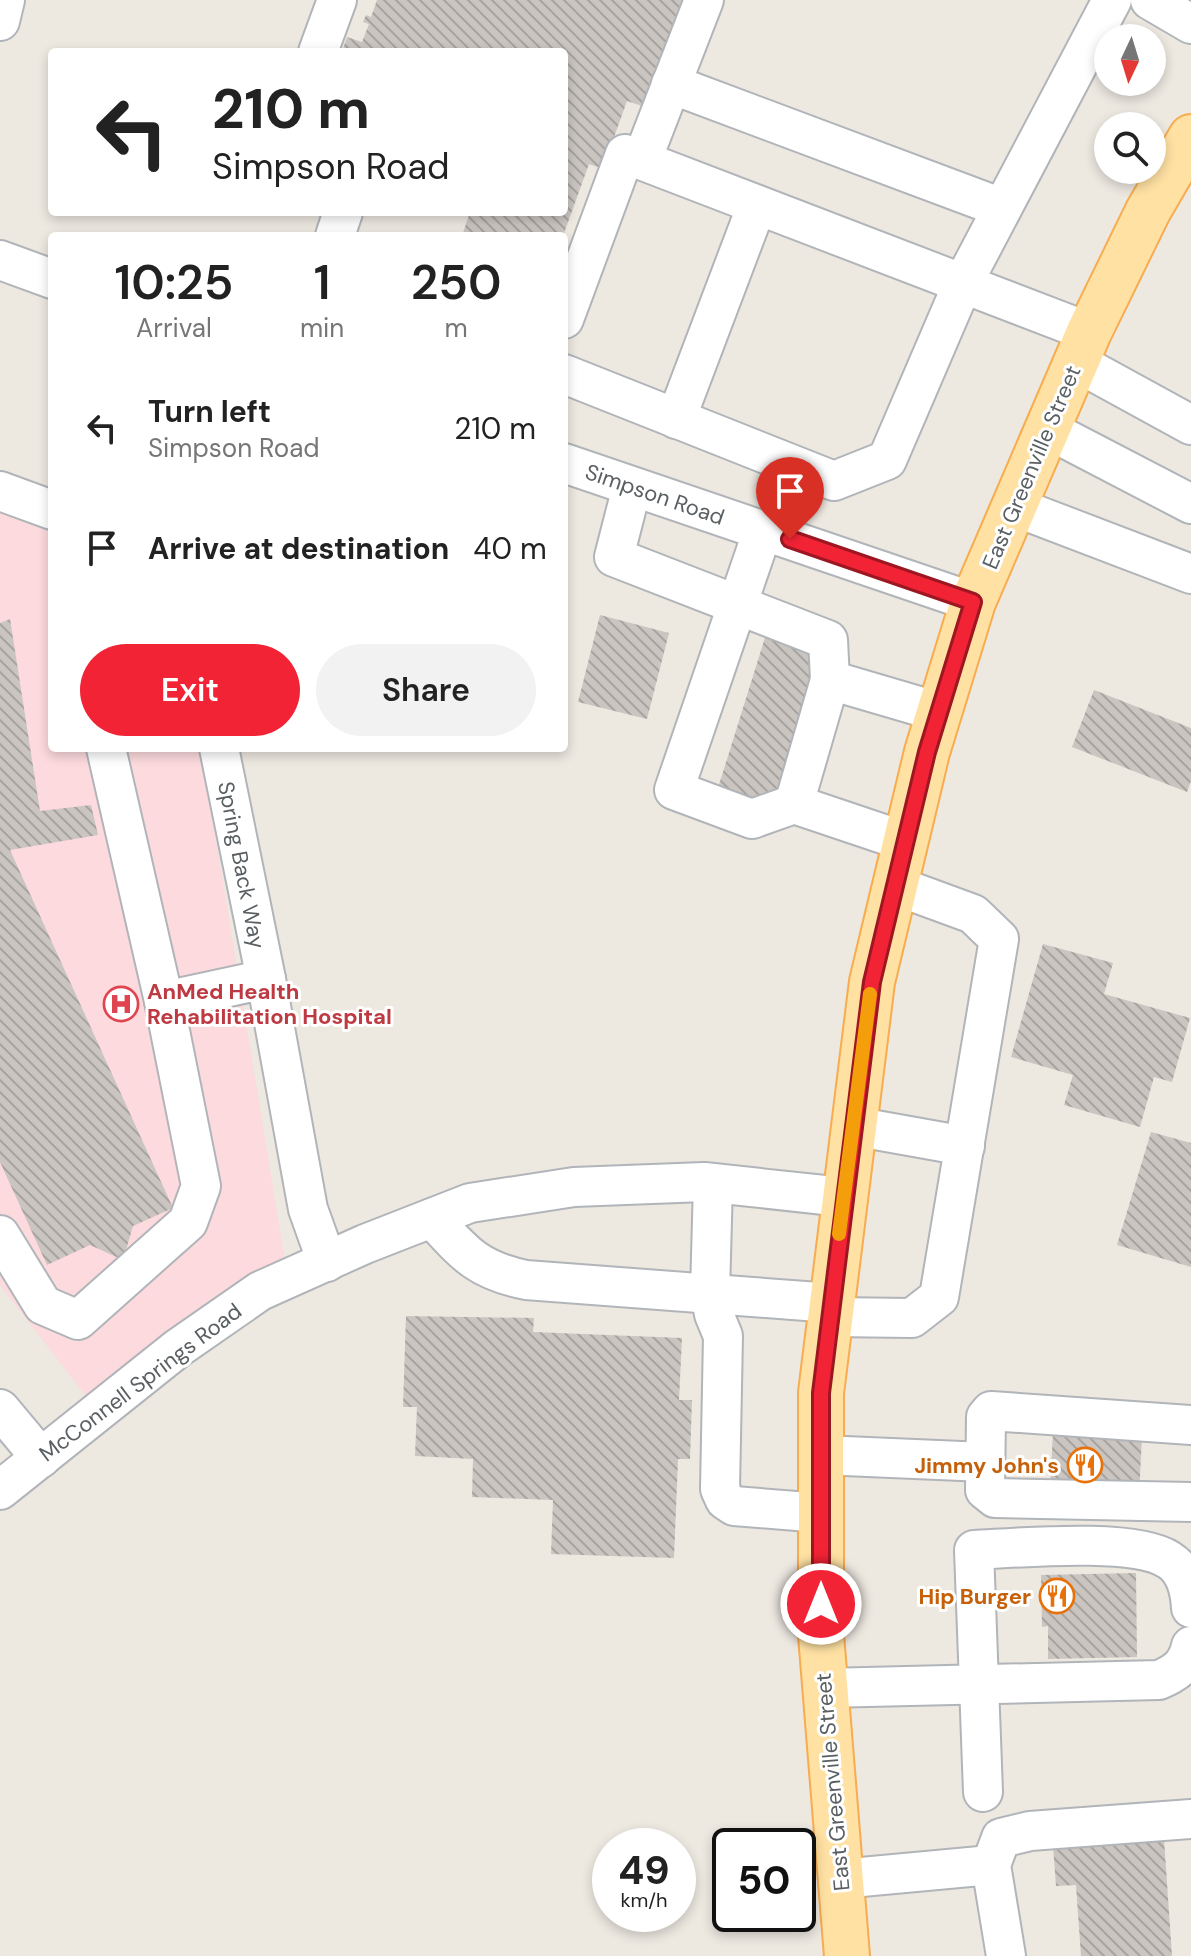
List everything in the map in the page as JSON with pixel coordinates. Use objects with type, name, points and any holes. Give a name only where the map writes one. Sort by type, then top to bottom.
[{"type":"main road","name":"East Greenville Street","points":[[847,1956],[821,1635],[821,1393],[872,982],[904,841],[973,602],[1083,347],[1148,211],[1191,137]]},
{"type":"street","points":[[0,21],[5,0]]},
{"type":"street","points":[[319,48],[337,0]]},
{"type":"street","points":[[642,160],[704,0]]},
{"type":"street","points":[[568,376],[834,481],[887,460],[963,283],[1112,0]]},
{"type":"street","points":[[1150,0],[1191,24]]},
{"type":"street","points":[[671,84],[1002,208]]},
{"type":"street","points":[[568,308],[625,154],[963,283],[1083,347],[1191,425]]},
{"type":"street","points":[[676,419],[757,205]]},
{"type":"street","points":[[0,260],[48,278]]},
{"type":"street","points":[[1047,429],[1191,504]]},
{"type":"street","name":"Simpson Road","points":[[568,464],[973,602]]},
{"type":"street","points":[[632,487],[614,557],[828,640],[830,680],[794,804]]},
{"type":"street","points":[[0,491],[48,509]]},
{"type":"street","points":[[1013,506],[1191,574]]},
{"type":"street","points":[[763,530],[674,790],[752,819],[794,804],[904,841]]},
{"type":"street","points":[[830,680],[939,712]]},
{"type":"street","points":[[0,1235],[43,1305],[78,1320],[188,1222],[201,1186],[164,1001],[107,752]]},
{"type":"street","name":"Spring Back Way","points":[[220,752],[308,1209],[327,1262]]},
{"type":"street","points":[[432,1218],[468,1256],[498,1274],[526,1280],[710,1293],[912,1318],[939,1297],[999,939],[973,914],[894,885]]},
{"type":"street","points":[[164,1001],[266,979]]},
{"type":"street","points":[[853,1126],[965,1146]]},
{"type":"street","points":[[713,1183],[710,1293],[723,1336],[720,1489],[725,1500],[734,1506],[821,1513]]},
{"type":"street","name":"McConnell Springs Road","points":[[0,1490],[178,1348],[260,1291],[470,1203],[574,1187],[713,1183],[843,1197]]},
{"type":"street","points":[[0,1409],[41,1458]]},
{"type":"street","points":[[1191,1425],[991,1411],[986,1417],[985,1462],[985,1490],[995,1498],[1191,1502]]},
{"type":"street","points":[[821,1455],[985,1462]]},
{"type":"street","points":[[983,1792],[974,1550],[1089,1547],[1150,1551],[1170,1560],[1181,1572],[1187,1584],[1191,1608]]},
{"type":"street","points":[[825,1688],[1159,1680],[1173,1674],[1184,1664],[1191,1646]]},
{"type":"street","points":[[1006,1956],[991,1865],[1001,1838],[1030,1831],[1191,1819]]},
{"type":"street","points":[[840,1879],[991,1865]]},
{"type":"shaded area","name":"AnMed Health Rehabilitation Hospital","points":[[0,492],[48,512],[48,752],[202,752],[285,1261],[89,1400],[0,1285]]},
{"type":"building","points":[[377,0],[688,0],[650,97],[646,95],[642,106],[627,101],[606,170],[589,164],[564,232],[463,232],[469,216],[568,216],[568,48],[343,48],[347,37],[362,42],[369,24],[363,22],[366,15],[371,17]]},
{"type":"building","points":[[600,615],[669,633],[647,719],[578,702]]},
{"type":"building","points":[[10,619],[40,811],[91,805],[98,835],[10,850],[173,1208],[133,1226],[123,1260],[90,1245],[47,1265],[0,1162],[0,623]]},
{"type":"building","points":[[768,628],[825,646],[775,806],[718,788]]},
{"type":"building","points":[[1094,690],[1191,728],[1191,781],[1187,792],[1072,747]]},
{"type":"building","points":[[1043,944],[1113,963],[1104,994],[1190,1018],[1172,1082],[1154,1077],[1140,1127],[1064,1105],[1073,1075],[1011,1057]]},
{"type":"building","points":[[1151,1132],[1191,1143],[1191,1267],[1117,1245]]},
{"type":"building","points":[[406,1316],[534,1318],[533,1332],[682,1338],[679,1400],[692,1400],[690,1459],[678,1459],[674,1558],[551,1554],[553,1500],[472,1497],[473,1459],[415,1456],[417,1407],[403,1407]]},
{"type":"building","points":[[1053,1431],[1142,1436],[1139,1496],[1050,1491]]},
{"type":"building","points":[[1136,1573],[1137,1657],[1048,1659],[1048,1626],[1042,1627],[1041,1575]]},
{"type":"building","points":[[1164,1839],[1172,1956],[1081,1956],[1076,1885],[1056,1886],[1053,1846]]},
{"type":"slow traffic","points":[[839,1234],[870,994]]},
{"type":"place","name":"AnMed Health Rehabilitation Hospital","points":[[121,1004]]},
{"type":"place","name":"Jimmy John's","points":[[1085,1465]]},
{"type":"place","name":"Hip Burger","points":[[1057,1596]]},
{"type":"route","points":[[790,539],[973,602],[927,752],[872,982],[821,1393],[821,1604]]}]
